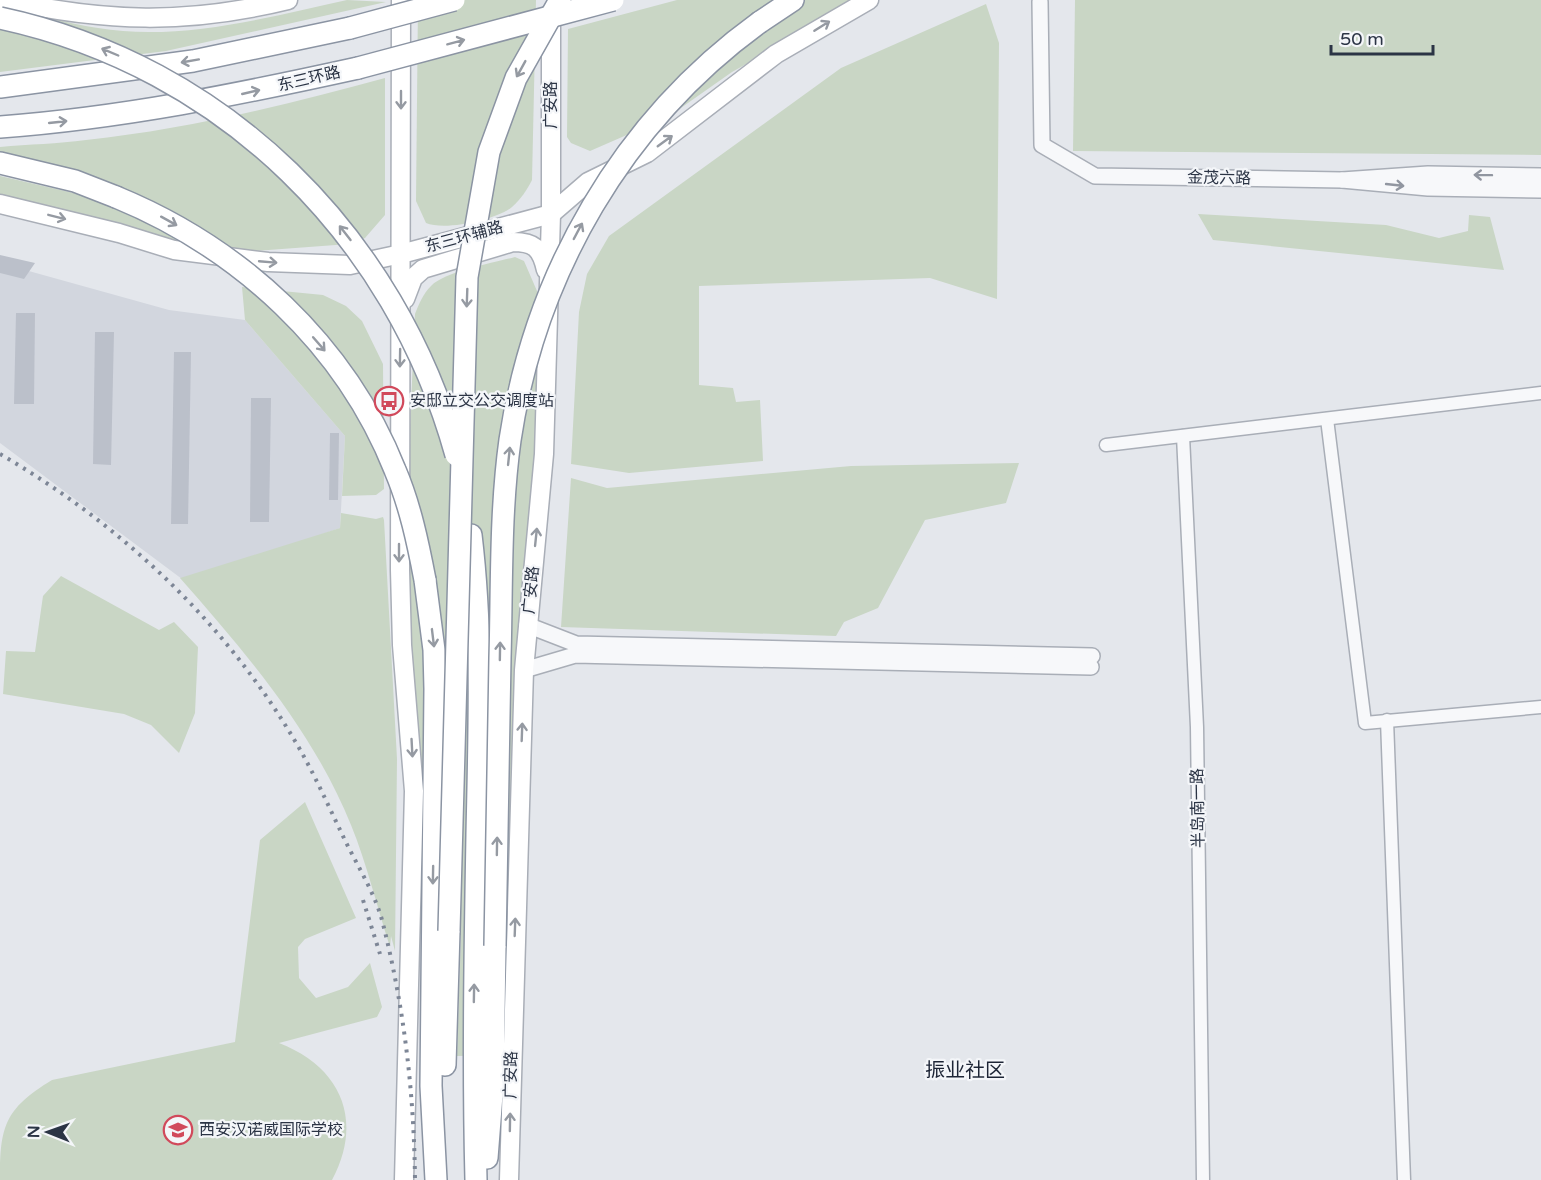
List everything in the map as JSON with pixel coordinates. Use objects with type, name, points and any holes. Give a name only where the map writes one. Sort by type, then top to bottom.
[{"type":"highway","points":[[0,87],[194,61],[350,28],[454,0]]},
{"type":"highway","points":[[436,1180],[430,1086],[440,927],[467,276],[489,152],[516,78],[560,0]]},
{"type":"highway","name":"东三环路","points":[[0,127],[119,115],[229,97],[358,68],[613,0]]},
{"type":"highway","points":[[485,1180],[493,1082],[503,523],[510,442],[527,359],[557,273],[605,184],[643,131],[719,54],[793,0]]},
{"type":"highway","points":[[0,18],[76,38],[152,71],[191,94],[250,137],[291,172],[345,232],[380,281],[414,340],[440,405],[456,456],[465,496],[476,578],[480,723],[473,1052],[476,1180]]},
{"type":"highway","points":[[0,163],[75,181],[148,210],[198,238],[245,271],[280,301],[328,353],[351,387],[396,470],[417,540],[434,650],[440,927],[442,1180]]},
{"type":"main road","points":[[4,0],[86,16],[159,19],[200,17],[288,0]]},
{"type":"main road","points":[[401,0],[400,570],[402,645],[414,791],[404,1180]]},
{"type":"main road","name":"广安路","points":[[509,1180],[524,670],[544,454],[551,214],[551,0]]},
{"type":"main road","name":"东三环辅路","points":[[0,204],[119,233],[174,250],[268,262],[350,265],[401,254],[551,214],[588,182],[647,153],[776,54],[869,0]]},
{"type":"main road","points":[[401,311],[413,278],[423,269],[513,243],[528,242],[537,248],[544,261],[549,280]]},
{"type":"main road","points":[[410,966],[430,1086]]},
{"type":"street","name":"金茂六路","points":[[1040,2],[1042,145],[1095,176],[1342,180],[1428,188],[1541,190]]},
{"type":"street","name":"金茂六路","points":[[1342,180],[1428,174],[1541,176]]},
{"type":"street","points":[[1106,445],[1541,393]]},
{"type":"street","points":[[1327,419],[1365,723],[1541,707]]},
{"type":"street","name":"半岛南一路","points":[[1183,436],[1197,727],[1203,1180]]},
{"type":"street","points":[[524,670],[575,655],[1091,661],[576,644],[527,625]]},
{"type":"street","points":[[1387,720],[1404,1180]]},
{"type":"shaded area","points":[[0,263],[169,310],[245,320],[345,436],[340,528],[186,582],[0,443]]},
{"type":"green space","points":[[347,0],[386,2],[166,51],[0,72],[0,6],[98,28],[129,32],[160,32],[224,26]]},
{"type":"green space","points":[[418,0],[536,0],[532,180],[524,194],[512,207],[483,220],[445,226],[426,223],[416,201]]},
{"type":"green space","points":[[677,0],[860,0],[732,72],[668,117],[590,151],[571,143],[567,137],[568,29]]},
{"type":"green space","points":[[1075,0],[1541,0],[1541,155],[1073,151]]},
{"type":"green space","points":[[986,4],[999,43],[997,299],[930,278],[699,286],[699,385],[733,388],[736,402],[760,400],[763,461],[629,473],[571,464],[579,312],[587,274],[609,236],[841,68]]},
{"type":"green space","points":[[385,78],[385,215],[365,238],[349,244],[255,251],[172,245],[0,198],[0,176],[82,195],[135,215],[146,198],[86,175],[0,155],[0,147],[75,141],[199,123],[274,107]]},
{"type":"green space","points":[[1198,214],[1386,225],[1439,238],[1468,231],[1469,215],[1490,217],[1504,270],[1213,240]]},
{"type":"green space","points":[[515,257],[524,261],[537,291],[539,340],[536,464],[531,531],[519,620],[507,1055],[457,1056],[461,935],[418,934],[404,563],[415,314],[426,292],[438,281],[459,272]]},
{"type":"green space","points":[[242,287],[323,295],[346,306],[362,321],[383,364],[384,489],[376,495],[342,496],[345,436],[245,320]]},
{"type":"green space","points":[[1019,463],[1006,503],[925,520],[878,608],[844,622],[836,636],[561,627],[571,478],[607,488],[851,466]]},
{"type":"green space","points":[[341,513],[376,519],[383,517],[384,520],[397,759],[395,951],[391,936],[390,947],[357,840],[318,757],[298,725],[253,664],[180,578],[340,528]]},
{"type":"green space","points":[[61,576],[159,630],[174,622],[198,647],[195,713],[179,753],[151,725],[124,714],[3,694],[6,651],[35,652],[43,596]]},
{"type":"green space","name":"西安汉诺威国际学校","points":[[305,802],[356,918],[305,939],[298,947],[299,978],[316,998],[348,987],[370,963],[382,1007],[377,1017],[279,1043],[300,1053],[318,1066],[331,1081],[341,1098],[346,1117],[346,1137],[332,1180],[0,1180],[1,1146],[8,1121],[14,1110],[24,1100],[52,1080],[235,1042],[260,840]]},
{"type":"building","points":[[0,255],[35,263],[24,279],[0,273]]},
{"type":"building","points":[[16,313],[35,313],[34,404],[14,404]]},
{"type":"building","points":[[95,332],[114,332],[111,465],[93,464]]},
{"type":"building","points":[[174,352],[191,352],[188,524],[171,524]]},
{"type":"building","points":[[251,398],[271,398],[269,522],[250,522]]},
{"type":"building","points":[[330,433],[339,433],[338,500],[329,500]]},
{"type":"railway","points":[[0,454],[87,512],[166,579],[236,655],[267,697],[302,752],[369,887],[382,920],[402,1017],[413,1114],[415,1180]]},
{"type":"railway","points":[[363,900],[380,954]]},
{"type":"place","name":"安邸立交公交调度站","points":[[389,401]]},
{"type":"place","name":"西安汉诺威国际学校","points":[[178,1130]]},
{"type":"district","name":"振业社区","points":[[965,1071]]}]
